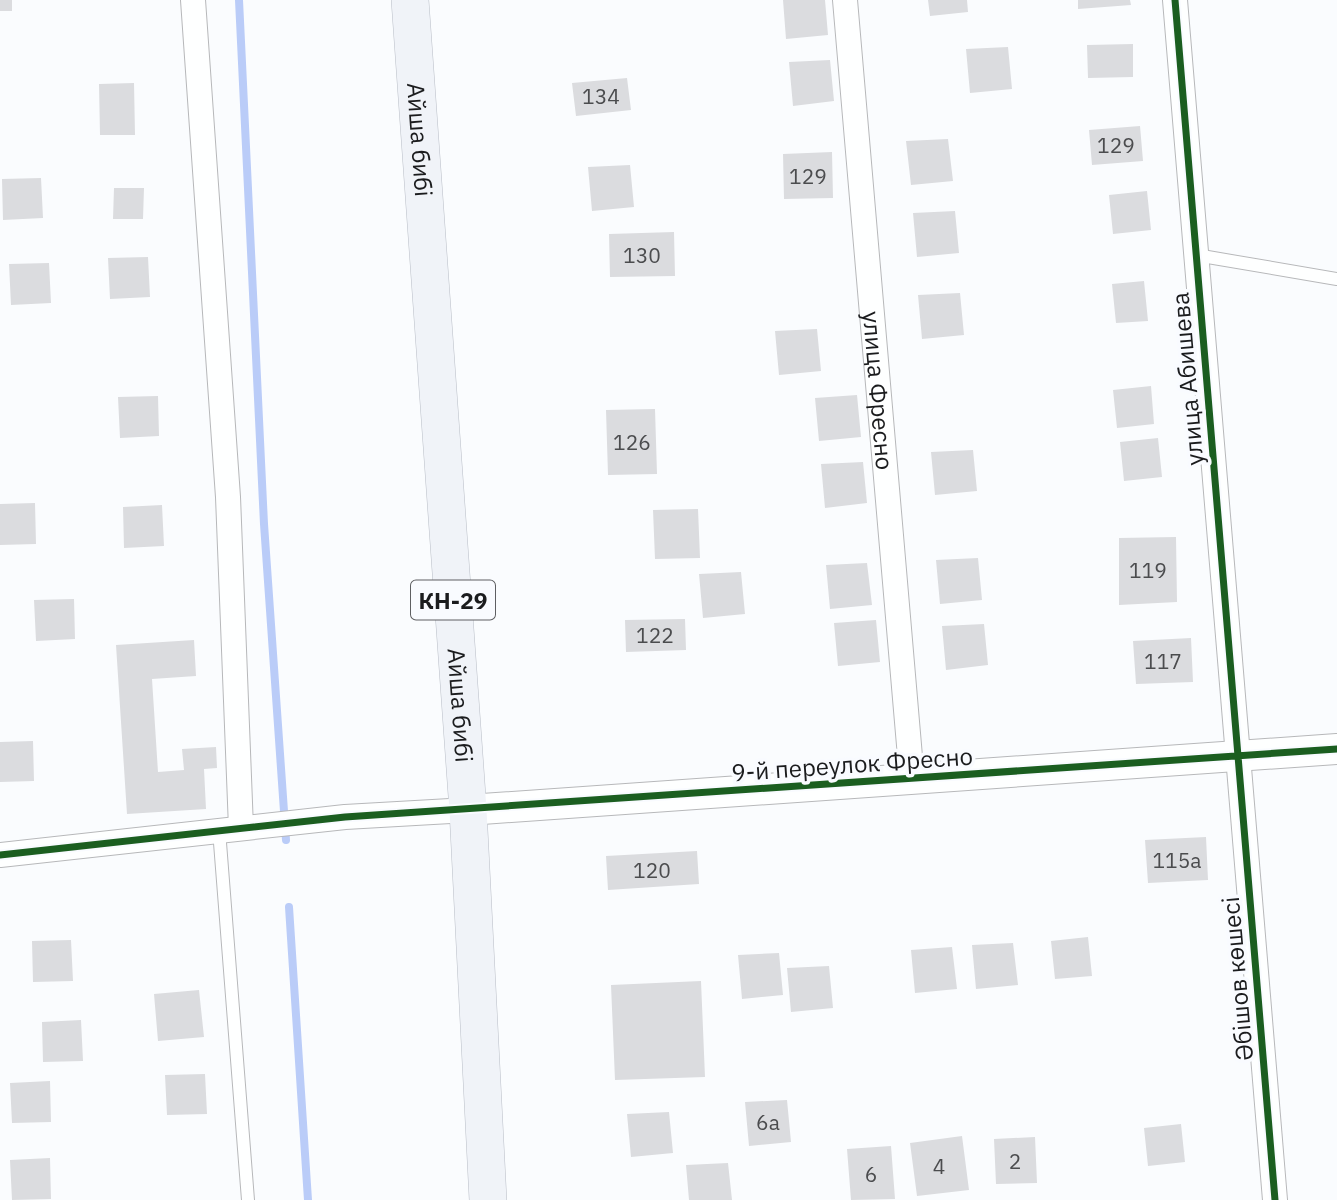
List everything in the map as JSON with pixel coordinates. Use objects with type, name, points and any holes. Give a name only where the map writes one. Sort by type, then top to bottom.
[{"type":"main road","name":"Айша бибі","points":[[410,0],[468,810],[488,1200]]},
{"type":"street","points":[[193,0],[228,497],[240,828]]},
{"type":"street","name":"улица Фресно","points":[[845,0],[912,780]]},
{"type":"street","name":"улица Абишева","points":[[1175,0],[1238,755]]},
{"type":"street","name":"9-й переулок Фресно","points":[[468,810],[1337,749]]},
{"type":"street","name":"Әбішов көшесі","points":[[1238,755],[1275,1200]]},
{"type":"street","points":[[0,855],[345,817],[468,810]]},
{"type":"lane","points":[[1196,255],[1337,279]]},
{"type":"lane","points":[[240,828],[248,1200]]},
{"type":"building","points":[[0,0],[12,0],[12,11],[0,11]]},
{"type":"building","points":[[783,0],[825,0],[828,35],[786,39]]},
{"type":"building","points":[[928,0],[967,0],[968,12],[930,16]]},
{"type":"building","points":[[1078,0],[1130,0],[1131,5],[1078,9]]},
{"type":"building","points":[[1133,44],[1133,77],[1088,78],[1087,45]]},
{"type":"building","points":[[1008,47],[1012,89],[970,93],[966,49]]},
{"type":"building","points":[[830,60],[834,101],[793,106],[789,62]]},
{"type":"building","points":[[627,78],[631,110],[576,116],[572,83]]},
{"type":"building","points":[[134,83],[135,135],[100,135],[99,84]]},
{"type":"building","points":[[1140,126],[1143,161],[1092,165],[1089,130]]},
{"type":"building","points":[[948,139],[953,181],[911,185],[906,141]]},
{"type":"building","points":[[832,152],[833,198],[784,199],[783,154]]},
{"type":"building","points":[[630,165],[634,207],[592,211],[588,167]]},
{"type":"building","points":[[41,178],[43,218],[3,220],[2,179]]},
{"type":"building","points":[[114,188],[144,188],[143,219],[113,219]]},
{"type":"building","points":[[1147,191],[1151,230],[1113,234],[1109,195]]},
{"type":"building","points":[[955,211],[959,253],[917,257],[913,213]]},
{"type":"building","points":[[674,232],[675,276],[610,277],[609,234]]},
{"type":"building","points":[[148,257],[150,297],[110,299],[108,258]]},
{"type":"building","points":[[49,263],[51,303],[11,305],[9,264]]},
{"type":"building","points":[[1144,281],[1148,321],[1116,323],[1112,284]]},
{"type":"building","points":[[960,293],[964,335],[922,339],[918,295]]},
{"type":"building","points":[[817,329],[821,371],[779,375],[775,331]]},
{"type":"building","points":[[1151,386],[1154,424],[1117,428],[1113,390]]},
{"type":"building","points":[[857,395],[861,437],[819,441],[815,398]]},
{"type":"building","points":[[158,396],[159,436],[120,438],[118,397]]},
{"type":"building","points":[[655,409],[657,474],[608,475],[606,410]]},
{"type":"building","points":[[1158,438],[1162,477],[1124,481],[1120,442]]},
{"type":"building","points":[[973,450],[977,491],[935,495],[931,452]]},
{"type":"building","points":[[863,462],[867,503],[825,508],[821,464]]},
{"type":"building","points":[[35,503],[36,544],[0,545],[0,504]]},
{"type":"building","points":[[162,505],[164,546],[124,548],[123,507]]},
{"type":"building","points":[[698,509],[700,558],[655,559],[653,510]]},
{"type":"building","points":[[1176,537],[1177,602],[1119,605],[1119,538]]},
{"type":"building","points":[[978,558],[982,600],[940,604],[936,560]]},
{"type":"building","points":[[867,563],[872,605],[830,609],[826,565]]},
{"type":"building","points":[[741,572],[745,614],[703,618],[699,574]]},
{"type":"building","points":[[74,599],[75,639],[36,641],[34,600]]},
{"type":"building","points":[[685,619],[686,650],[626,652],[625,620]]},
{"type":"building","points":[[876,620],[880,662],[838,666],[834,623]]},
{"type":"building","points":[[984,624],[988,665],[946,670],[942,626]]},
{"type":"building","points":[[1191,638],[1193,682],[1136,684],[1133,641]]},
{"type":"building","points":[[194,640],[196,676],[152,679],[158,772],[184,770],[182,749],[216,747],[217,768],[204,769],[206,809],[127,814],[116,645]]},
{"type":"building","points":[[33,741],[34,781],[0,782],[0,742]]},
{"type":"building","points":[[1206,837],[1208,880],[1148,883],[1145,840]]},
{"type":"building","points":[[697,851],[699,884],[608,890],[606,856]]},
{"type":"building","points":[[1088,937],[1092,976],[1055,979],[1051,941]]},
{"type":"building","points":[[71,940],[73,981],[33,982],[32,941]]},
{"type":"building","points":[[1013,943],[1018,985],[976,989],[972,945]]},
{"type":"building","points":[[952,947],[957,989],[915,993],[911,950]]},
{"type":"building","points":[[779,953],[783,995],[742,999],[738,955]]},
{"type":"building","points":[[829,966],[833,1008],[791,1012],[787,968]]},
{"type":"building","points":[[701,981],[705,1077],[615,1080],[611,985]]},
{"type":"building","points":[[199,990],[204,1037],[158,1041],[154,994]]},
{"type":"building","points":[[81,1020],[83,1061],[43,1062],[42,1022]]},
{"type":"building","points":[[205,1074],[207,1114],[167,1115],[165,1075]]},
{"type":"building","points":[[50,1081],[51,1122],[12,1123],[10,1083]]},
{"type":"building","points":[[787,1100],[791,1142],[749,1146],[745,1102]]},
{"type":"building","points":[[669,1112],[673,1153],[631,1157],[627,1114]]},
{"type":"building","points":[[1181,1124],[1185,1162],[1148,1166],[1144,1128]]},
{"type":"building","points":[[962,1136],[969,1190],[917,1196],[910,1143]]},
{"type":"building","points":[[1035,1137],[1037,1183],[996,1184],[994,1139]]},
{"type":"building","points":[[891,1146],[895,1199],[851,1200],[847,1149]]},
{"type":"building","points":[[50,1158],[51,1199],[12,1200],[10,1160]]},
{"type":"building","points":[[728,1163],[732,1200],[689,1200],[686,1165]]},
{"type":"waterway","points":[[239,0],[264,524],[286,840]]},
{"type":"waterway","points":[[289,907],[308,1200]]},
{"type":"cycle path","points":[[1175,0],[1275,1200]]},
{"type":"cycle path","points":[[0,855],[345,817],[1337,749]]}]
